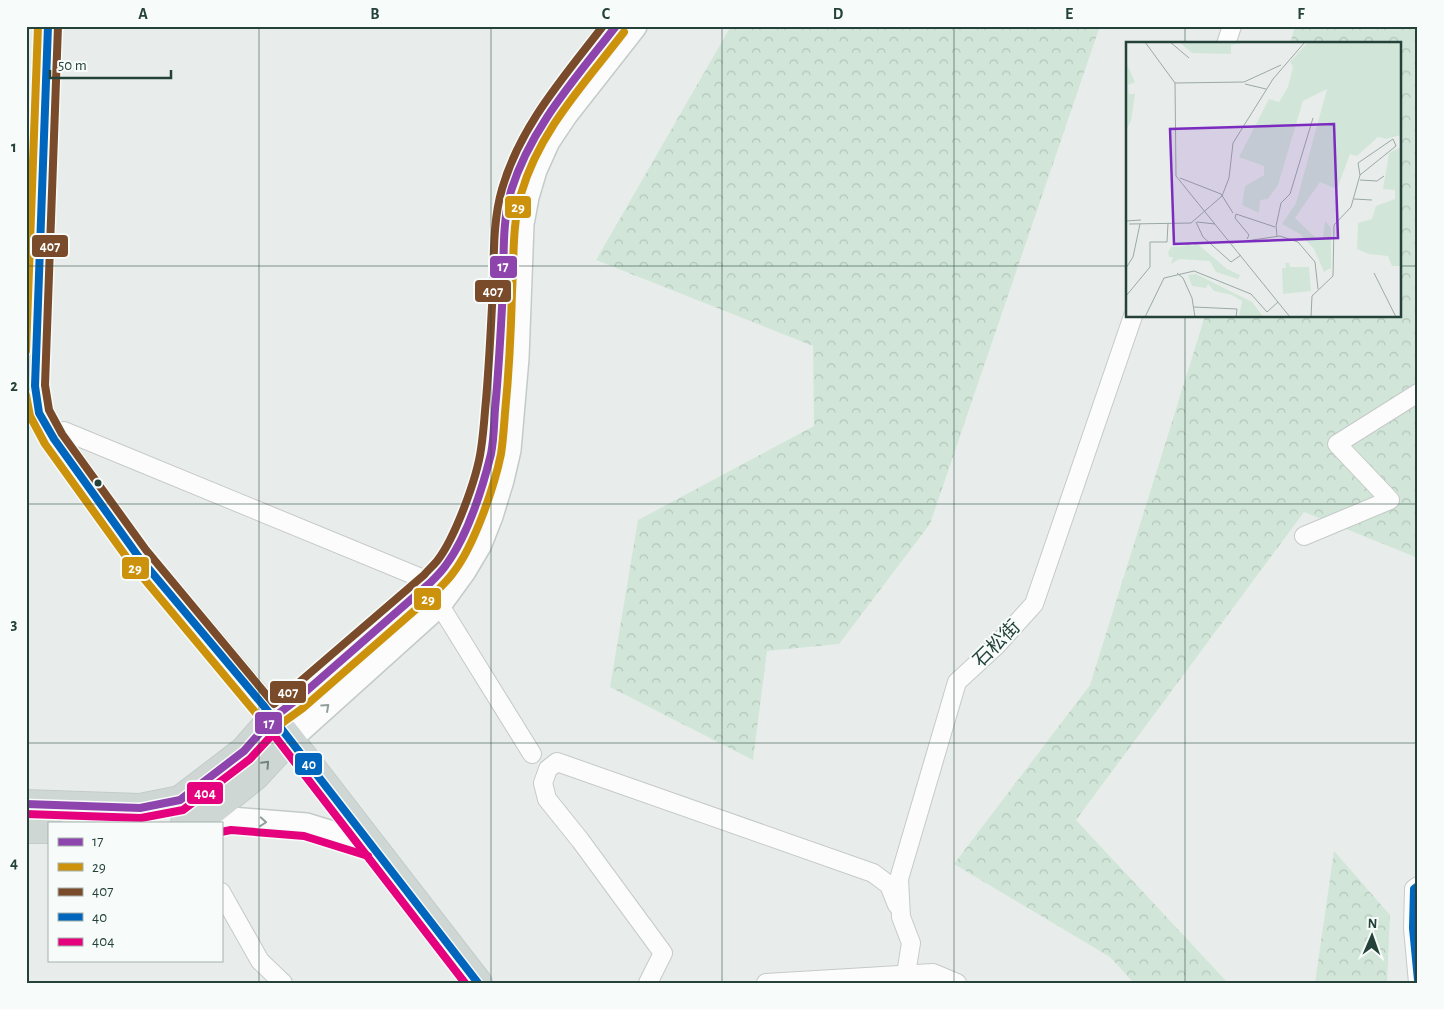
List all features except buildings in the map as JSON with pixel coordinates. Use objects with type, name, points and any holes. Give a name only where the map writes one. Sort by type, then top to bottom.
[{"type":"main road","points":[[48,26],[35,386],[39,412],[54,440],[138,556],[273,718],[478,983]]},
{"type":"main road","points":[[188,822],[205,816],[255,776],[289,739],[435,593],[445,568],[456,550],[471,516],[491,452],[500,359],[505,221],[511,192],[522,160],[547,116],[616,26]]},
{"type":"main road","points":[[26,804],[140,808],[180,800],[244,751],[273,718],[463,571],[479,544],[490,516],[508,450],[516,358],[521,224],[534,170],[547,141],[565,114],[634,26]]},
{"type":"main road","points":[[220,822],[232,820],[306,826],[371,846]]},
{"type":"main road","points":[[26,829],[48,830]]},
{"type":"street","points":[[1227,42],[1232,26]]},
{"type":"street","name":"石松街","points":[[906,974],[911,943],[901,917],[899,879],[957,682],[996,646],[1034,604],[1132,318]]},
{"type":"street","points":[[1304,536],[1390,500],[1337,444],[1418,393]]},
{"type":"street","points":[[64,431],[435,593],[532,754]]},
{"type":"street","points":[[648,983],[663,953],[580,840],[547,799],[543,784],[548,769],[557,762],[873,873],[890,885],[901,917]]},
{"type":"street","points":[[1418,886],[1414,889],[1413,928],[1418,983]]},
{"type":"street","points":[[222,894],[260,961],[283,983]]},
{"type":"street","points":[[766,983],[933,973],[957,983]]},
{"type":"green space","points":[[731,26],[1100,26],[930,524],[839,644],[767,651],[753,760],[610,687],[638,520],[814,426],[813,346],[596,260]]},
{"type":"green space","points":[[1295,26],[1418,26],[1418,558],[1304,512],[1076,820],[1228,983],[1134,983],[1110,957],[954,864],[1090,685],[1204,318],[1402,318],[1402,42],[1291,42]]},
{"type":"green space","points":[[1334,851],[1390,915],[1387,983],[1315,983]]},
{"type":"transit line","name":"29","points":[[26,351],[38,26]]},
{"type":"transit line","name":"40","points":[[48,26],[35,386],[39,413],[54,439],[138,556],[263,705],[478,983]]},
{"type":"transit line","name":"407","points":[[58,26],[45,385],[49,410],[62,434],[146,550],[274,704],[424,575],[437,561],[451,538],[470,491],[481,449],[489,365],[495,225],[502,189],[510,166],[532,123],[559,83],[603,26]]},
{"type":"transit line","name":"17","points":[[26,804],[140,808],[180,800],[244,751],[273,718],[431,582],[444,567],[454,553],[468,526],[479,497],[491,454],[500,348],[505,227],[511,191],[530,146],[542,124],[570,84],[616,26]]},
{"type":"transit line","name":"29","points":[[26,395],[30,416],[45,444],[130,562],[265,724],[271,728],[278,726],[303,708],[438,590],[461,562],[476,532],[501,454],[509,367],[515,230],[521,194],[539,149],[551,129],[579,89],[624,32]]},
{"type":"transit line","name":"404","points":[[26,814],[141,818],[183,810],[250,759],[273,734],[465,983]]},
{"type":"transit line","name":"404","points":[[222,832],[231,830],[304,836],[368,856]]},
{"type":"transit line","name":"40","points":[[1418,886],[1414,889],[1413,928],[1418,980]]}]
